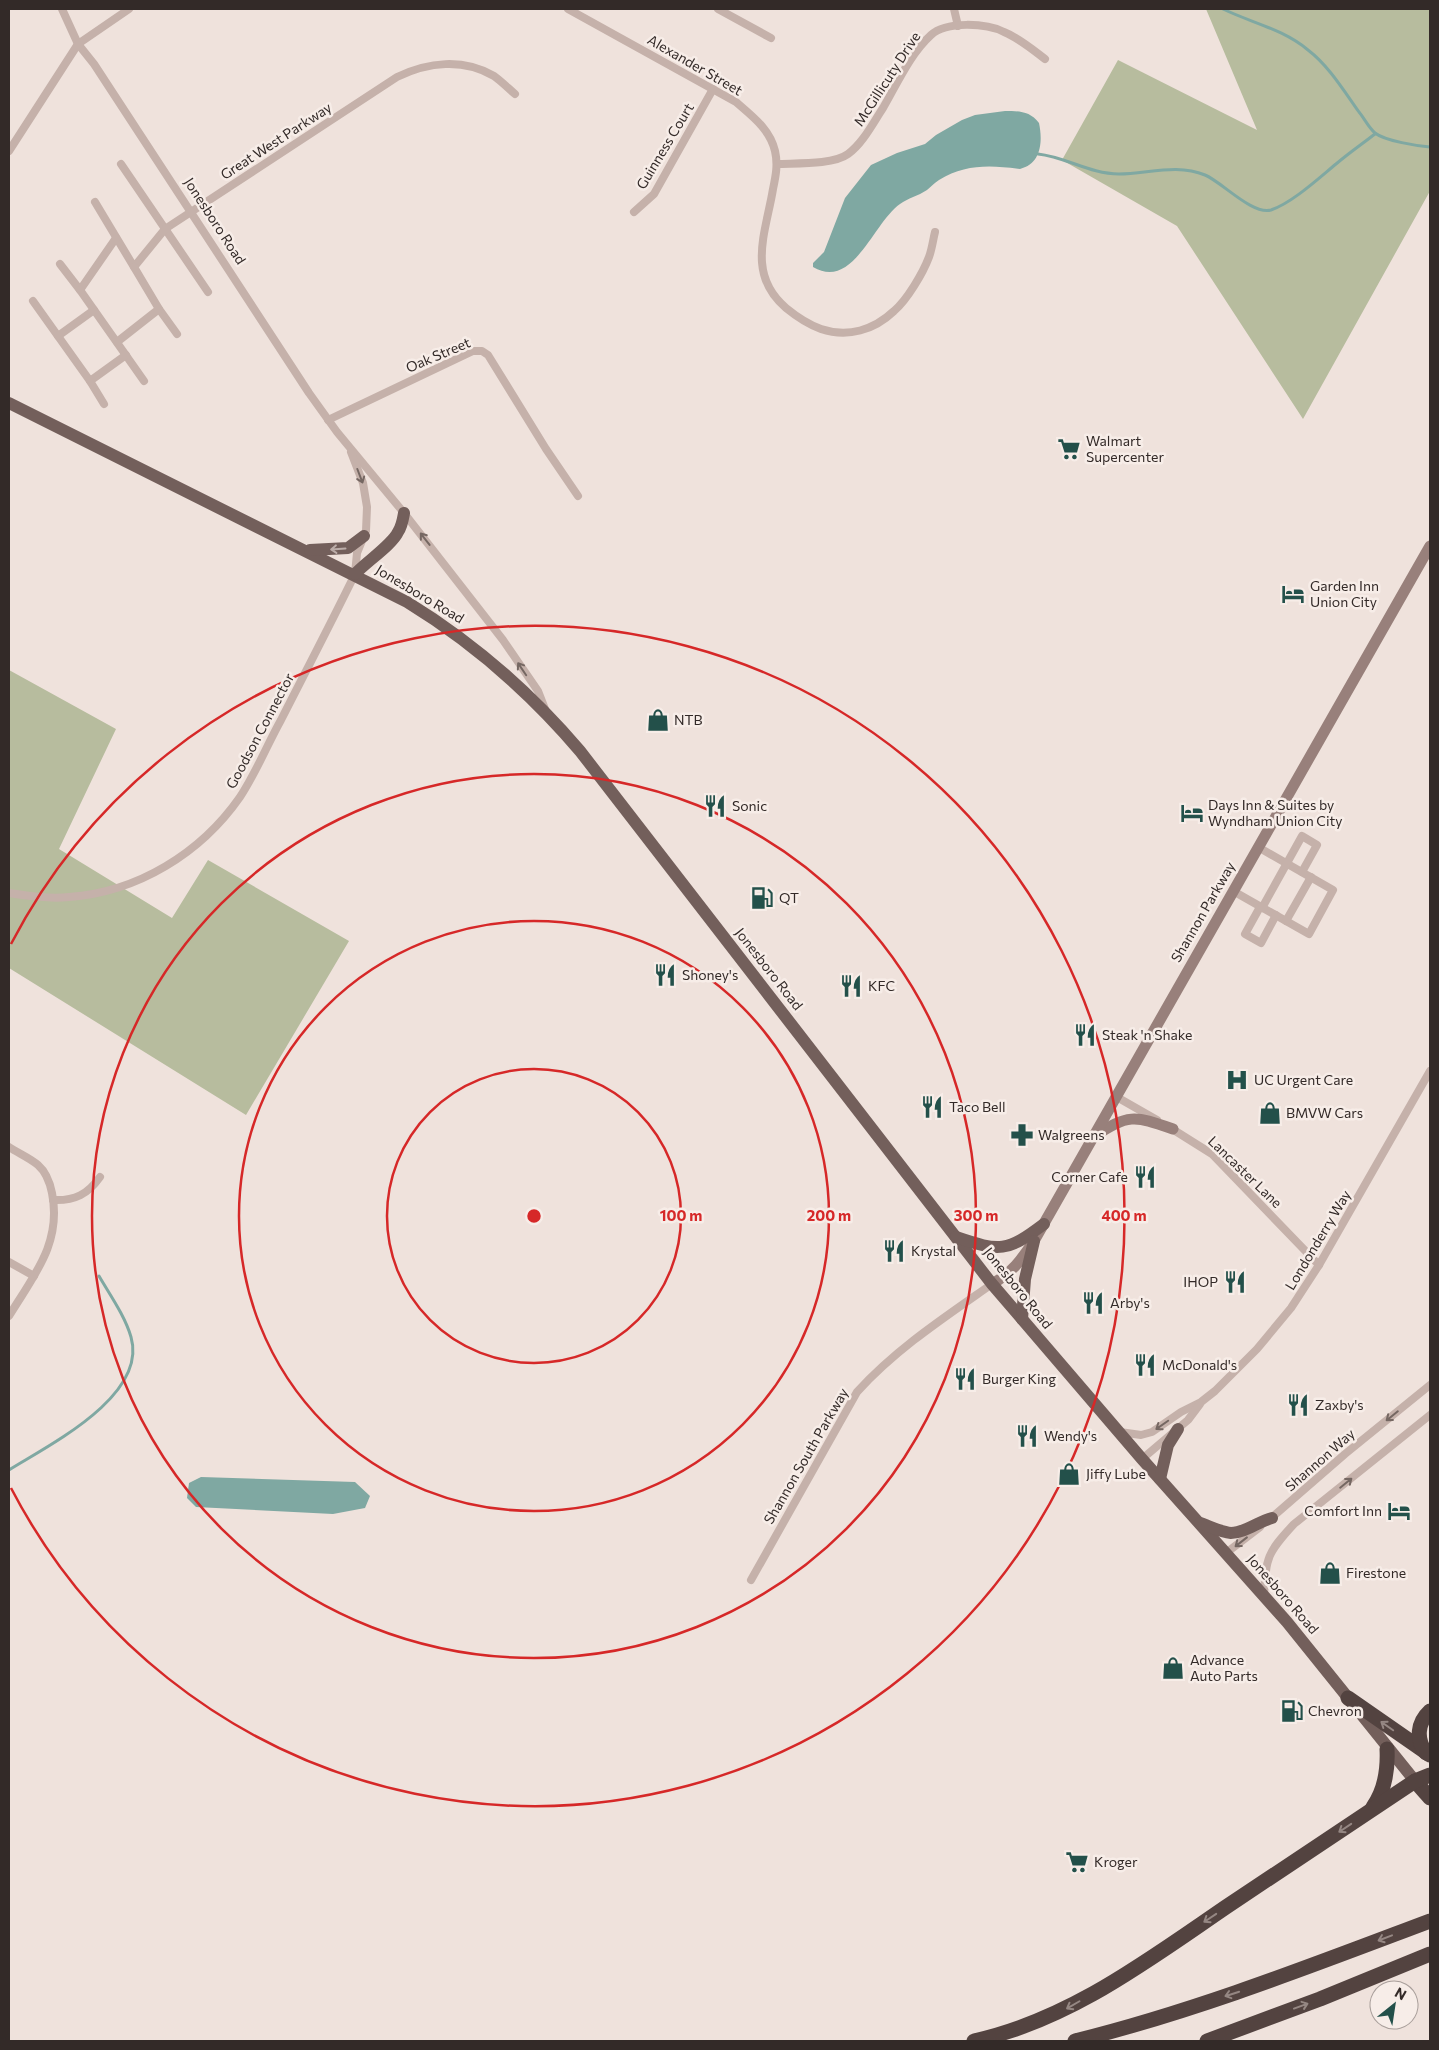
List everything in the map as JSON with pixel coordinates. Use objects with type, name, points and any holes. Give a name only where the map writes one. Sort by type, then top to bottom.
[{"type":"highway","points":[[1348,1698],[1428,1754]]},
{"type":"highway","points":[[1428,1754],[1420,1742],[1419,1730],[1423,1718],[1430,1711]]},
{"type":"highway","points":[[1370,1811],[1382,1792],[1386,1774],[1387,1749]]},
{"type":"highway","points":[[974,2041],[1025,2027],[1068,2009],[1159,1953],[1415,1781],[1430,1775]]},
{"type":"highway","name":"Jonesboro Road","points":[[1415,1781],[1430,1798]]},
{"type":"highway","points":[[1075,2041],[1126,2029],[1240,1991],[1430,1921]]},
{"type":"highway","points":[[1207,2041],[1320,1999],[1430,1954]]},
{"type":"main road","points":[[9,403],[355,574],[394,538],[399,531],[404,513]]},
{"type":"main road","points":[[307,550],[348,548],[364,536]]},
{"type":"main road","name":"Jonesboro Road","points":[[355,574],[407,602],[450,630],[509,676],[546,711],[580,751],[992,1284],[1142,1459],[1303,1641],[1387,1749],[1415,1781]]},
{"type":"main road","points":[[956,1237],[988,1247],[1008,1247],[1022,1240],[1044,1224]]},
{"type":"main road","points":[[1022,1319],[1025,1279],[1034,1241]]},
{"type":"main road","points":[[1160,1479],[1168,1445],[1178,1429]]},
{"type":"main road","points":[[1200,1523],[1231,1533],[1272,1518]]},
{"type":"street","name":"Jonesboro Road","points":[[62,9],[78,44],[94,64],[328,420],[404,513],[503,640],[538,691],[546,711]]},
{"type":"street","points":[[9,151],[78,44],[129,9]]},
{"type":"street","name":"Alexander Street","points":[[568,9],[736,102],[757,120],[770,137],[778,164],[760,254],[764,279],[774,298],[801,320],[822,330],[844,334],[864,330],[884,321],[901,305],[929,258],[935,232]]},
{"type":"street","points":[[718,9],[771,38]]},
{"type":"street","points":[[954,9],[958,26]]},
{"type":"street","name":"McGillicuty Drive","points":[[778,164],[833,160],[848,154],[862,140],[916,52],[932,33],[950,26],[979,25],[1003,31],[1045,59]]},
{"type":"street","name":"Great West Parkway","points":[[134,266],[164,229],[397,77],[416,68],[444,63],[470,66],[494,76],[515,94]]},
{"type":"street","name":"Guinness Court","points":[[634,212],[654,194],[714,89]]},
{"type":"street","points":[[121,164],[208,292]]},
{"type":"street","points":[[95,202],[177,334]]},
{"type":"street","points":[[80,290],[116,238]]},
{"type":"street","points":[[60,264],[144,381]]},
{"type":"street","points":[[33,301],[90,381],[104,404]]},
{"type":"street","points":[[117,342],[160,309]]},
{"type":"street","points":[[58,336],[94,310]]},
{"type":"street","name":"Oak Street","points":[[328,420],[472,351],[482,351],[488,355],[546,449],[578,496]]},
{"type":"street","points":[[90,381],[126,356]]},
{"type":"street","name":"Jonesboro Road","points":[[349,446],[363,483],[367,508],[364,536],[358,554],[355,574]]},
{"type":"street","name":"Shannon Parkway","points":[[992,1284],[1009,1274],[1034,1241],[1430,546]]},
{"type":"street","name":"Goodson Connector","points":[[9,893],[38,897],[69,897],[100,893],[130,884],[158,871],[181,857],[214,829],[240,796],[355,574]]},
{"type":"street","points":[[1276,915],[1261,942],[1245,934],[1302,836],[1317,845],[1302,872]]},
{"type":"street","points":[[1232,891],[1309,934],[1333,890],[1258,847]]},
{"type":"street","points":[[1286,921],[1311,878]]},
{"type":"street","name":"Londonderry Way","points":[[1119,1432],[1146,1435],[1181,1412],[1201,1402],[1223,1384],[1257,1349],[1291,1308],[1320,1265],[1430,1071]]},
{"type":"street","name":"Lancaster Lane","points":[[1116,1096],[1212,1154],[1320,1265]]},
{"type":"street","points":[[1092,1138],[1114,1123],[1127,1118],[1150,1121],[1173,1129]]},
{"type":"street","points":[[9,1147],[39,1166],[49,1181],[55,1220],[47,1253],[9,1316]]},
{"type":"street","points":[[53,1200],[66,1201],[81,1196],[92,1188],[100,1177]]},
{"type":"street","points":[[9,1262],[34,1276]]},
{"type":"street","name":"Shannon South Parkway","points":[[751,1580],[857,1392],[890,1359],[992,1284]]},
{"type":"street","name":"Shannon Way","points":[[1226,1553],[1272,1518],[1345,1454],[1430,1385]]},
{"type":"street","name":"Londonderry Way","points":[[1142,1459],[1188,1420],[1201,1402]]},
{"type":"street","points":[[1264,1596],[1266,1565],[1275,1545],[1294,1524],[1430,1415]]},
{"type":"green space","points":[[1206,9],[1430,9],[1430,191],[1303,419],[1177,226],[1062,160],[1118,60],[1257,130]]},
{"type":"green space","points":[[9,670],[116,729],[59,849],[172,918],[208,860],[349,941],[246,1115],[9,968]]},
{"type":"water","points":[[1005,111],[1028,114],[1039,123],[1041,138],[1039,151],[1032,162],[1020,169],[978,167],[968,168],[949,175],[937,181],[924,192],[900,204],[890,213],[851,263],[840,270],[827,272],[813,267],[813,263],[824,252],[845,198],[871,165],[897,153],[925,144],[936,135],[962,120],[975,115]]},
{"type":"water","points":[[201,1477],[355,1482],[370,1496],[365,1508],[333,1514],[196,1507],[187,1498],[189,1483]]},
{"type":"waterway","points":[[1223,9],[1278,31],[1316,56],[1342,87],[1375,133],[1394,141],[1430,147]]},
{"type":"waterway","points":[[1038,154],[1108,173],[1130,174],[1173,169],[1194,172],[1212,179],[1255,208],[1271,210],[1288,202],[1375,134]]},
{"type":"waterway","points":[[9,1470],[70,1432],[91,1416],[110,1398],[125,1379],[132,1359],[131,1337],[121,1313],[99,1276]]},
{"type":"place","name":"Walmart Supercenter","points":[[1069,449]]},
{"type":"place","name":"Garden Inn Union City","points":[[1293,594]]},
{"type":"place","name":"NTB","points":[[658,720]]},
{"type":"place","name":"Sonic","points":[[715,806]]},
{"type":"place","name":"Days Inn & Suites by Wyndham Union City","points":[[1192,813]]},
{"type":"place","name":"QT","points":[[762,898]]},
{"type":"place","name":"Shoney's","points":[[665,975]]},
{"type":"place","name":"KFC","points":[[851,986]]},
{"type":"place","name":"Steak 'n Shake","points":[[1085,1035]]},
{"type":"place","name":"UC Urgent Care","points":[[1237,1080]]},
{"type":"place","name":"Taco Bell","points":[[932,1107]]},
{"type":"place","name":"BMVW Cars","points":[[1270,1113]]},
{"type":"place","name":"Walgreens","points":[[1022,1135]]},
{"type":"place","name":"Corner Cafe","points":[[1145,1177]]},
{"type":"place","name":"Krystal","points":[[894,1251]]},
{"type":"place","name":"IHOP","points":[[1235,1282]]},
{"type":"place","name":"Arby's","points":[[1093,1303]]},
{"type":"place","name":"McDonald's","points":[[1145,1365]]},
{"type":"place","name":"Burger King","points":[[965,1379]]},
{"type":"place","name":"Zaxby's","points":[[1298,1405]]},
{"type":"place","name":"Wendy's","points":[[1027,1436]]},
{"type":"place","name":"Jiffy Lube","points":[[1069,1474]]},
{"type":"place","name":"Comfort Inn","points":[[1399,1511]]},
{"type":"place","name":"Firestone","points":[[1330,1573]]},
{"type":"place","name":"Advance Auto Parts","points":[[1173,1668]]},
{"type":"place","name":"Chevron","points":[[1292,1711]]},
{"type":"place","name":"Kroger","points":[[1077,1862]]}]
